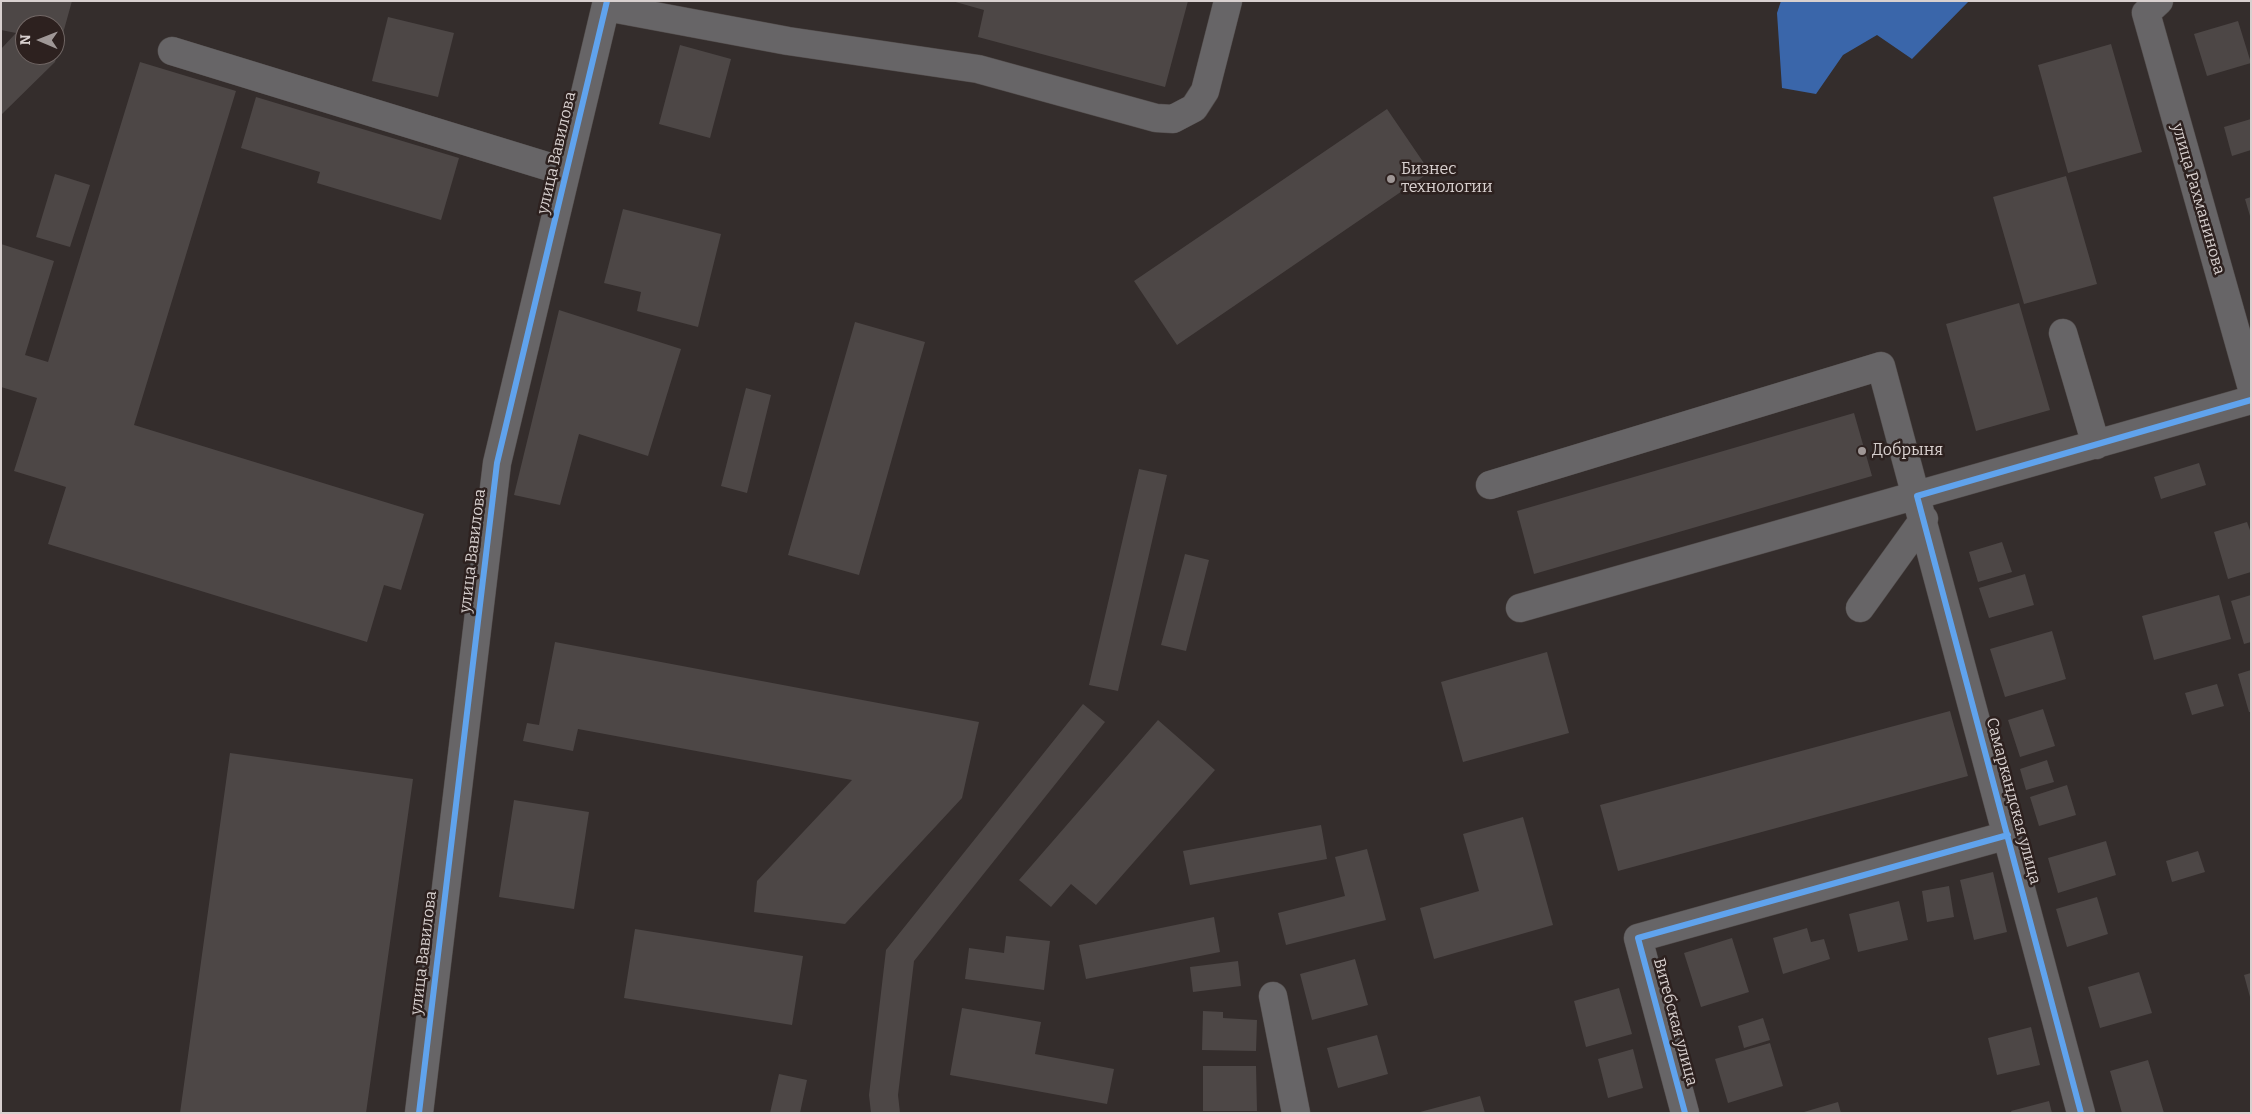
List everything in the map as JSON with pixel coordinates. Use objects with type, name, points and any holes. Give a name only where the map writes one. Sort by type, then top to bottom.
[{"type":"street","points":[[606,4],[788,41],[978,68],[1156,118],[1174,118],[1194,108],[1205,91],[1228,1]]},
{"type":"street","name":"улица Вавилова","points":[[419,1113],[497,463],[606,4]]},
{"type":"street","name":"улица Рахманинова","points":[[2152,7],[2251,385]]},
{"type":"street","points":[[172,51],[566,172]]},
{"type":"street","points":[[2063,333],[2096,445]]},
{"type":"street","name":"Самаркандская улица","points":[[1490,485],[1881,366],[2081,1113]]},
{"type":"street","points":[[1520,608],[1920,507],[2096,445],[2251,400]]},
{"type":"street","points":[[1860,608],[1920,507]]},
{"type":"street","name":"Витебская улица","points":[[1685,1113],[1638,938],[2008,835]]},
{"type":"street","points":[[1273,996],[1296,1113]]},
{"type":"water","points":[[1781,1],[1969,1],[1912,59],[1877,35],[1843,55],[1816,94],[1782,88],[1777,13]]},
{"type":"building","points":[[1,1],[72,1],[65,26],[65,15],[15,15],[15,33],[1,30]]},
{"type":"building","points":[[952,1],[1188,1],[1165,87],[978,37],[984,10]]},
{"type":"building","points":[[388,17],[454,33],[438,97],[372,81]]},
{"type":"building","points":[[2238,21],[2251,63],[2207,76],[2194,34]]},
{"type":"building","points":[[15,34],[15,65],[52,65],[1,115],[1,49]]},
{"type":"building","points":[[2111,44],[2142,152],[2068,173],[2038,65]]},
{"type":"building","points":[[680,45],[731,59],[710,138],[659,124]]},
{"type":"building","points":[[140,62],[236,91],[134,425],[424,514],[401,590],[384,585],[367,642],[48,544],[66,487],[14,471],[37,398],[1,387],[1,244],[54,261],[25,355],[48,362]]},
{"type":"building","points":[[256,97],[459,158],[441,220],[317,183],[320,172],[241,148]]},
{"type":"building","points":[[1387,109],[1430,172],[1177,345],[1134,281]]},
{"type":"building","points":[[2251,119],[2251,150],[2232,156],[2224,127]]},
{"type":"building","points":[[55,174],[90,185],[70,247],[36,237]]},
{"type":"building","points":[[2066,176],[2097,284],[2024,304],[1993,197]]},
{"type":"building","points":[[2251,197],[2251,216],[2250,216],[2245,199]]},
{"type":"building","points":[[623,209],[721,234],[698,327],[637,311],[641,292],[604,283]]},
{"type":"building","points":[[2019,303],[2050,410],[1976,431],[1946,324]]},
{"type":"building","points":[[559,310],[681,349],[648,456],[579,434],[560,505],[514,495]]},
{"type":"building","points":[[855,322],[925,342],[859,575],[788,555]]},
{"type":"building","points":[[746,388],[771,395],[747,493],[721,486]]},
{"type":"building","points":[[1854,413],[1872,476],[1534,574],[1517,511]]},
{"type":"building","points":[[2199,463],[2206,485],[2161,499],[2154,477]]},
{"type":"building","points":[[1139,469],[1167,475],[1118,691],[1089,685]]},
{"type":"building","points":[[2247,522],[2251,533],[2251,572],[2228,579],[2214,532]]},
{"type":"building","points":[[2002,542],[2012,572],[1978,582],[1969,552]]},
{"type":"building","points":[[1185,554],[1209,560],[1186,651],[1161,645]]},
{"type":"building","points":[[2025,574],[2034,605],[1989,618],[1979,588]]},
{"type":"building","points":[[2219,595],[2231,639],[2154,660],[2142,616]]},
{"type":"building","points":[[2251,595],[2251,642],[2244,644],[2231,601]]},
{"type":"building","points":[[2052,631],[2066,679],[2005,697],[1990,649]]},
{"type":"building","points":[[555,642],[979,722],[962,798],[845,924],[754,912],[757,881],[852,780],[578,729],[573,751],[523,741],[527,723],[539,725]]},
{"type":"building","points":[[1547,652],[1569,733],[1463,762],[1441,682]]},
{"type":"building","points":[[2251,670],[2251,712],[2249,712],[2238,674]]},
{"type":"building","points":[[2217,684],[2224,706],[2192,715],[2185,693]]},
{"type":"building","points":[[1083,704],[1105,722],[914,961],[898,1095],[900,1113],[871,1113],[869,1095],[886,950]]},
{"type":"building","points":[[2043,709],[2055,746],[2020,757],[2008,720]]},
{"type":"building","points":[[1950,711],[1968,776],[1618,871],[1600,805]]},
{"type":"building","points":[[1158,720],[1215,770],[1096,905],[1071,884],[1051,907],[1019,880]]},
{"type":"building","points":[[230,753],[413,779],[366,1113],[180,1113]]},
{"type":"building","points":[[2047,760],[2054,782],[2026,790],[2020,769]]},
{"type":"building","points":[[2067,785],[2076,815],[2039,826],[2030,797]]},
{"type":"building","points":[[514,800],[589,812],[574,909],[499,897]]},
{"type":"building","points":[[1523,817],[1553,925],[1434,959],[1420,908],[1479,891],[1463,834]]},
{"type":"building","points":[[1321,825],[1327,859],[1190,885],[1183,851]]},
{"type":"building","points":[[2106,841],[2116,875],[2058,893],[2048,858]]},
{"type":"building","points":[[1367,849],[1386,920],[1286,945],[1278,913],[1345,896],[1335,857]]},
{"type":"building","points":[[2198,851],[2205,872],[2172,882],[2166,861]]},
{"type":"building","points":[[1993,872],[2007,932],[1974,940],[1960,880]]},
{"type":"building","points":[[1949,886],[1954,917],[1927,922],[1922,891]]},
{"type":"building","points":[[2097,897],[2108,934],[2067,947],[2056,909]]},
{"type":"building","points":[[1899,901],[1908,940],[1858,952],[1849,914]]},
{"type":"building","points":[[1214,917],[1220,952],[1086,979],[1079,945]]},
{"type":"building","points":[[1807,928],[1811,942],[1824,939],[1830,959],[1783,974],[1773,938]]},
{"type":"building","points":[[635,929],[803,956],[792,1025],[624,998]]},
{"type":"building","points":[[1006,936],[1050,941],[1044,990],[965,979],[969,948],[1004,953]]},
{"type":"building","points":[[1732,938],[1749,992],[1701,1007],[1684,953]]},
{"type":"building","points":[[1355,959],[1368,1005],[1312,1020],[1300,974]]},
{"type":"building","points":[[1238,961],[1241,986],[1193,992],[1190,967]]},
{"type":"building","points":[[2139,972],[2152,1013],[2100,1028],[2088,987]]},
{"type":"building","points":[[2251,973],[2251,997],[2250,997],[2244,975]]},
{"type":"building","points":[[1619,988],[1632,1034],[1586,1047],[1574,1001]]},
{"type":"building","points":[[962,1008],[1041,1022],[1035,1054],[1114,1069],[1107,1104],[950,1075]]},
{"type":"building","points":[[1203,1011],[1223,1012],[1223,1018],[1257,1020],[1256,1051],[1202,1050]]},
{"type":"building","points":[[1763,1018],[1770,1040],[1744,1048],[1738,1026]]},
{"type":"building","points":[[2031,1027],[2040,1065],[1997,1075],[1988,1038]]},
{"type":"building","points":[[1377,1035],[1388,1074],[1338,1088],[1327,1048]]},
{"type":"building","points":[[1770,1043],[1783,1086],[1728,1103],[1715,1059]]},
{"type":"building","points":[[1633,1049],[1643,1088],[1608,1098],[1598,1059]]},
{"type":"building","points":[[2148,1060],[2164,1113],[2122,1113],[2110,1071]]},
{"type":"building","points":[[1203,1066],[1256,1066],[1257,1111],[1203,1111]]},
{"type":"building","points":[[779,1074],[807,1080],[800,1113],[770,1113]]},
{"type":"building","points":[[1480,1096],[1485,1113],[1420,1113],[1420,1112]]},
{"type":"building","points":[[2049,1101],[2052,1113],[2012,1113],[2011,1111]]},
{"type":"building","points":[[1838,1102],[1841,1113],[1804,1113],[1804,1112]]},
{"type":"cycle path","points":[[419,1113],[497,463],[607,1]]},
{"type":"cycle path","points":[[2081,1113],[1917,496],[2251,400]]},
{"type":"cycle path","points":[[1685,1113],[1638,938],[2008,835]]},
{"type":"place","name":"Бизнес технологии","points":[[1391,179]]},
{"type":"place","name":"Добрыня","points":[[1862,451]]}]
